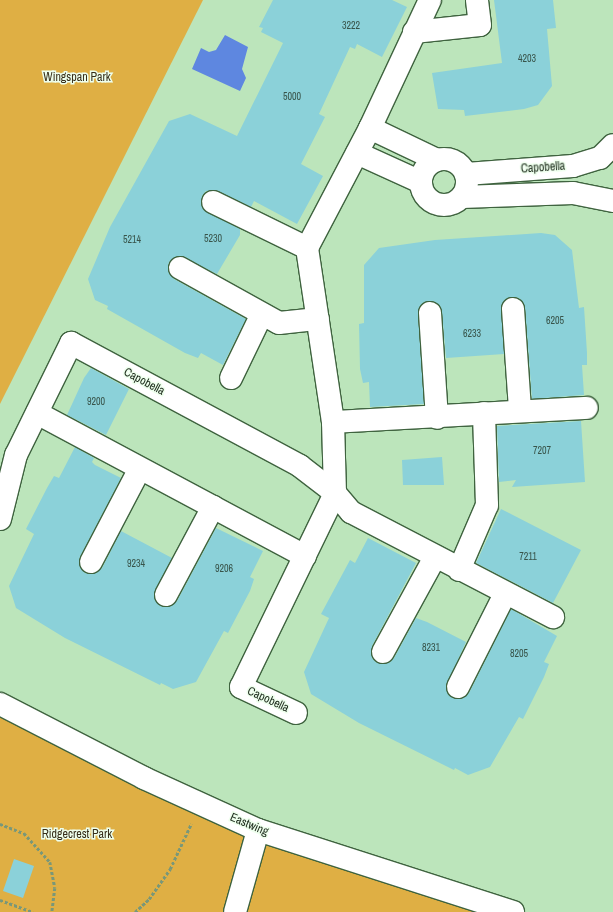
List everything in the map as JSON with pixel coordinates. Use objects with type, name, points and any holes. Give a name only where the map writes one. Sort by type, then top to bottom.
[{"type":"street","points":[[414,32],[480,25],[477,0]]},
{"type":"street","points":[[213,202],[307,248],[370,128],[414,32],[425,2]]},
{"type":"street","points":[[370,128],[437,160],[454,161],[466,174],[467,186],[462,197]]},
{"type":"street","name":"Capobella","points":[[466,174],[573,166],[600,158],[613,145]]},
{"type":"street","points":[[357,153],[421,182],[425,169],[437,160]]},
{"type":"street","name":"Capobella","points":[[421,182],[425,196],[436,204],[450,205],[462,197],[573,193],[613,201]]},
{"type":"street","name":"Capobella","points":[[296,713],[241,687],[335,493],[333,422],[307,248]]},
{"type":"street","points":[[180,268],[279,323],[318,319]]},
{"type":"street","points":[[513,309],[520,410]]},
{"type":"street","points":[[430,313],[437,418]]},
{"type":"street","points":[[231,378],[262,314]]},
{"type":"street","name":"Capobella","points":[[0,519],[9,494],[6,472],[71,343],[300,466],[335,493],[352,512],[459,570],[553,617]]},
{"type":"street","points":[[333,422],[437,418],[520,410],[587,408]]},
{"type":"street","points":[[37,413],[140,470],[305,556]]},
{"type":"street","points":[[459,570],[487,505],[484,413]]},
{"type":"street","points":[[91,562],[140,470]]},
{"type":"street","points":[[166,595],[213,507]]},
{"type":"street","points":[[383,652],[435,557]]},
{"type":"street","points":[[458,687],[505,594]]},
{"type":"street","name":"Eastwing","points":[[0,704],[200,804],[258,830],[513,912]]},
{"type":"street","points":[[235,912],[258,830]]},
{"type":"path","points":[[135,912],[149,899],[170,869],[200,804]]},
{"type":"path","points":[[0,824],[24,833],[50,862],[55,888],[52,912]]},
{"type":"path","points":[[0,900],[33,912]]},
{"type":"green space","name":"Wingspan Park","points":[[0,0],[203,0],[0,404]]},
{"type":"green space","name":"Ridgecrest Park","points":[[0,709],[138,780],[510,912],[0,912]]},
{"type":"water","points":[[225,35],[248,47],[242,69],[246,78],[240,91],[192,69],[201,48],[209,52],[216,50]]},
{"type":"building","points":[[273,0],[392,0],[407,7],[382,57],[357,44],[355,49],[350,47],[319,114],[325,117],[301,164],[323,176],[297,224],[254,201],[251,207],[218,191],[206,191],[202,196],[203,209],[240,229],[240,235],[217,274],[180,256],[169,262],[168,269],[174,279],[246,319],[223,365],[201,353],[198,358],[185,353],[107,309],[108,306],[95,300],[88,279],[110,227],[169,121],[190,114],[237,136],[283,43],[261,32],[263,28],[259,27]]},
{"type":"building","points":[[494,0],[553,0],[556,28],[547,29],[552,86],[538,105],[524,109],[465,116],[464,110],[438,109],[432,73],[502,63]]},
{"type":"building","points":[[541,233],[555,235],[572,250],[579,308],[584,307],[587,365],[582,365],[584,395],[532,399],[525,308],[519,298],[512,297],[502,304],[504,354],[446,358],[442,312],[440,306],[430,301],[423,303],[418,313],[424,404],[370,407],[369,382],[363,383],[360,369],[359,324],[364,323],[364,265],[379,248],[435,240]]},
{"type":"building","points":[[91,368],[129,389],[106,435],[67,415],[84,378]]},
{"type":"building","points":[[581,421],[585,482],[512,487],[516,480],[499,482],[497,426]]},
{"type":"building","points":[[75,447],[94,458],[92,462],[95,465],[121,478],[80,557],[79,563],[85,573],[92,574],[102,568],[121,531],[172,558],[154,595],[160,606],[167,607],[177,601],[216,528],[263,551],[250,577],[254,579],[250,591],[228,633],[224,631],[196,682],[173,689],[161,683],[160,685],[65,638],[16,608],[9,586],[34,534],[26,529],[54,476],[59,478]]},
{"type":"building","points":[[442,457],[444,485],[403,485],[402,460]]},
{"type":"building","points":[[501,509],[581,550],[553,603],[476,563]]},
{"type":"building","points":[[368,538],[416,563],[372,646],[372,658],[377,663],[389,663],[394,658],[416,618],[427,622],[466,642],[446,687],[448,694],[459,699],[469,693],[511,609],[557,636],[544,662],[549,664],[544,677],[523,719],[519,717],[490,767],[468,775],[455,768],[454,770],[359,723],[311,694],[304,672],[329,618],[321,614],[350,560],[355,563]]},
{"type":"building","points":[[14,859],[34,866],[23,898],[3,891]]}]
